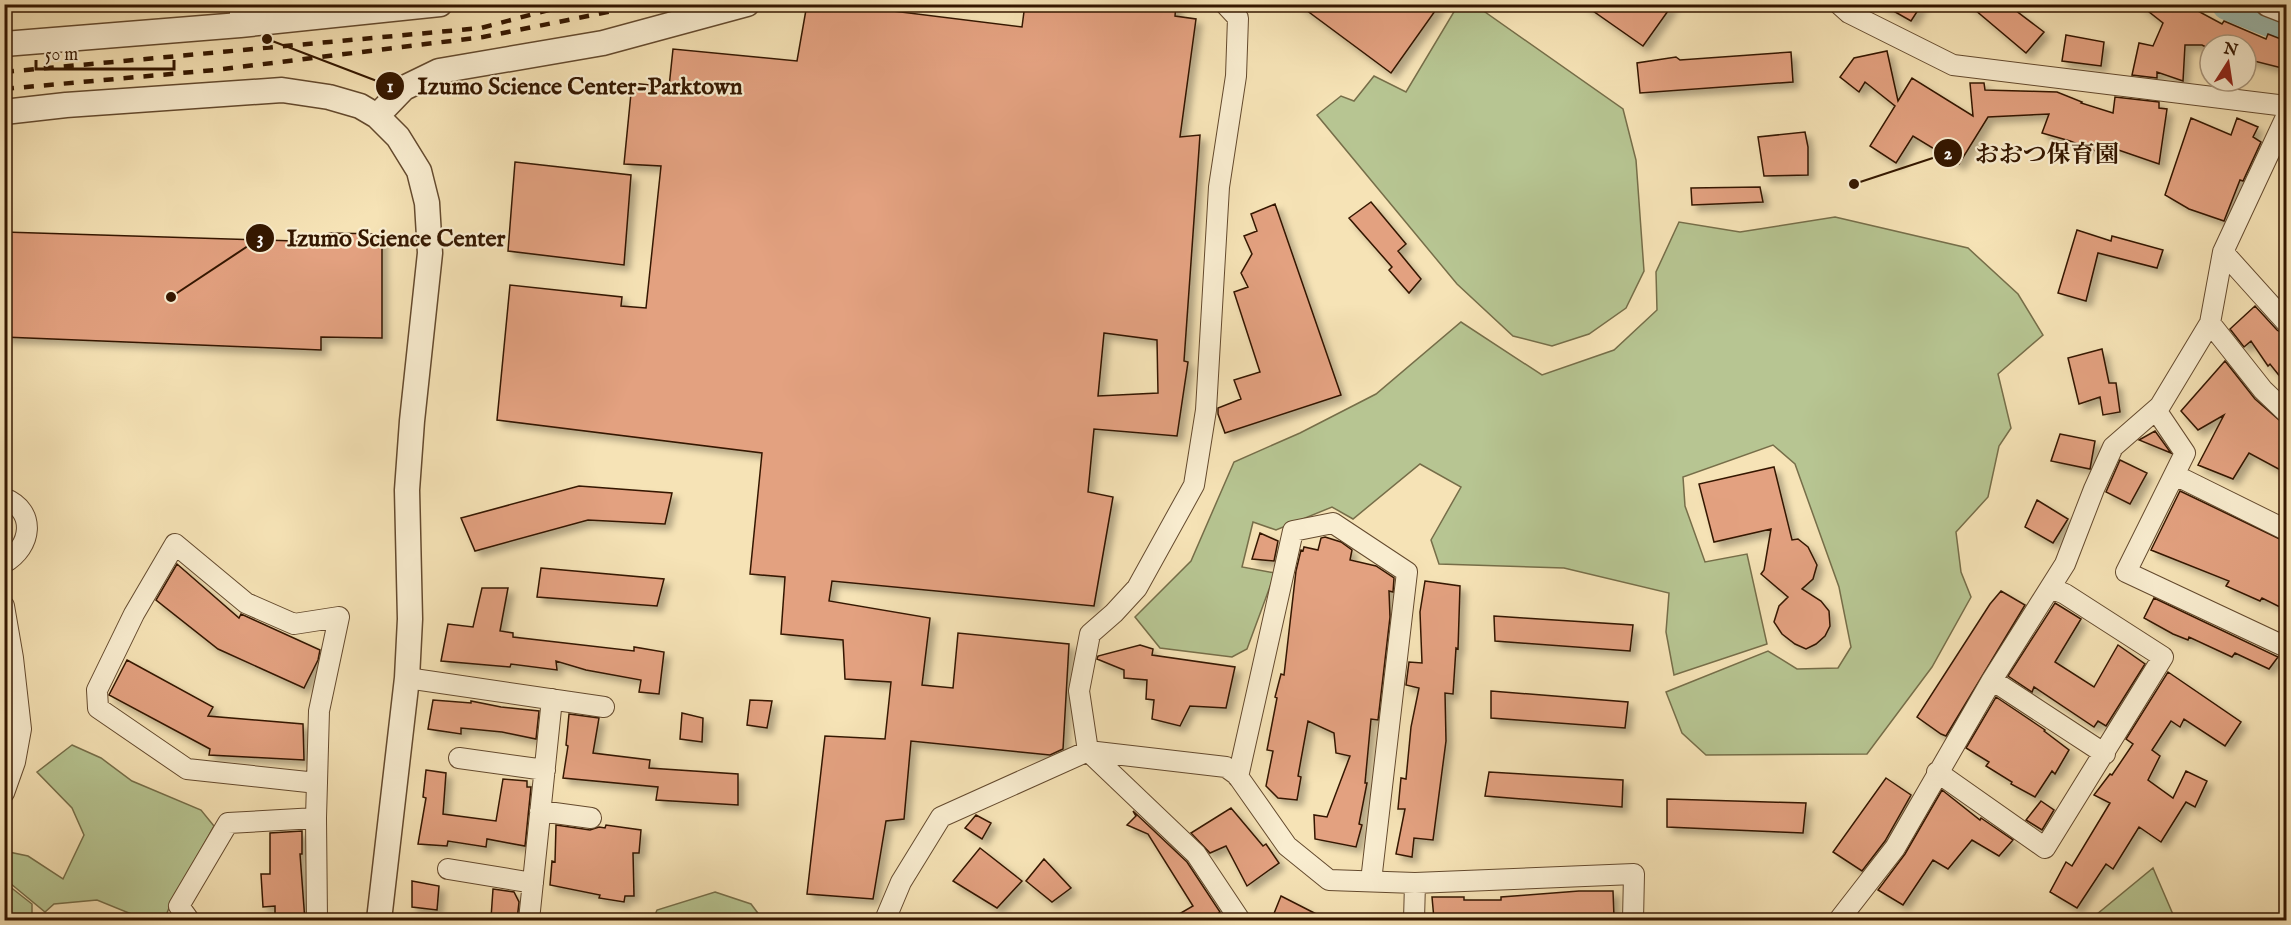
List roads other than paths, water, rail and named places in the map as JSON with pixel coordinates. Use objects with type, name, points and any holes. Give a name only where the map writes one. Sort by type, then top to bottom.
[{"type":"street","points":[[4,44],[242,15],[440,4]]},
{"type":"street","points":[[377,116],[404,88],[439,71],[603,43],[747,4]]},
{"type":"street","points":[[1225,4],[1238,18],[1236,76],[1219,187],[1206,410],[1194,485],[1137,588],[1090,634],[1079,691],[1088,751],[1196,854],[1240,921]]},
{"type":"street","points":[[1839,4],[1850,14],[1953,65],[2286,106]]},
{"type":"street","points":[[2268,4],[2286,11]]},
{"type":"street","points":[[4,112],[66,105],[282,90],[329,97],[360,106],[377,116],[398,137],[419,171],[428,203],[429,264],[407,490],[410,619],[407,678],[379,921]]},
{"type":"street","points":[[1839,921],[1895,848],[1992,680],[2065,564],[2094,489],[2114,447],[2156,410],[2210,323],[2223,252],[2286,117]]},
{"type":"street","points":[[2223,252],[2286,322]]},
{"type":"street","points":[[2210,323],[2263,390],[2286,412]]},
{"type":"street","points":[[2156,410],[2185,453],[2126,572],[2286,647]]},
{"type":"street","points":[[2175,475],[2286,530]]},
{"type":"street","points":[[4,498],[15,502],[27,519],[27,537],[14,558],[4,563]]},
{"type":"street","points":[[1238,777],[1293,531],[1333,523],[1407,572],[1371,881]]},
{"type":"street","points":[[317,783],[187,770],[98,708],[97,690],[134,614],[175,544],[246,603],[294,624],[339,617],[319,711],[317,783],[316,818],[317,921]]},
{"type":"street","points":[[1937,772],[2045,848],[2105,753],[2163,657],[2065,594],[2051,588]]},
{"type":"street","points":[[4,606],[21,729],[15,762],[4,793]]},
{"type":"street","points":[[407,678],[604,707]]},
{"type":"street","points":[[1992,680],[2105,753]]},
{"type":"street","points":[[529,921],[552,699]]},
{"type":"street","points":[[885,921],[901,882],[941,817],[1088,751],[1226,767],[1238,777],[1287,846],[1329,880],[1415,883],[1634,874],[1633,921]]},
{"type":"street","points":[[459,758],[545,770]]},
{"type":"street","points":[[540,811],[591,818]]},
{"type":"street","points":[[189,921],[179,906],[228,823],[316,818]]},
{"type":"street","points":[[448,868],[533,883]]},
{"type":"street","points":[[1414,921],[1415,883]]},
{"type":"waterway","points":[[2228,4],[2286,27]]},
{"type":"railway","points":[[4,72],[481,28],[571,4]]},
{"type":"railway","points":[[4,89],[215,70],[483,37],[648,4]]},
{"type":"place","name":"Izumo Science Center-Parktown","points":[[267,39]]},
{"type":"place","name":"おおつ保育園","points":[[1854,184]]},
{"type":"place","name":"Izumo Science Center","points":[[171,297]]}]
